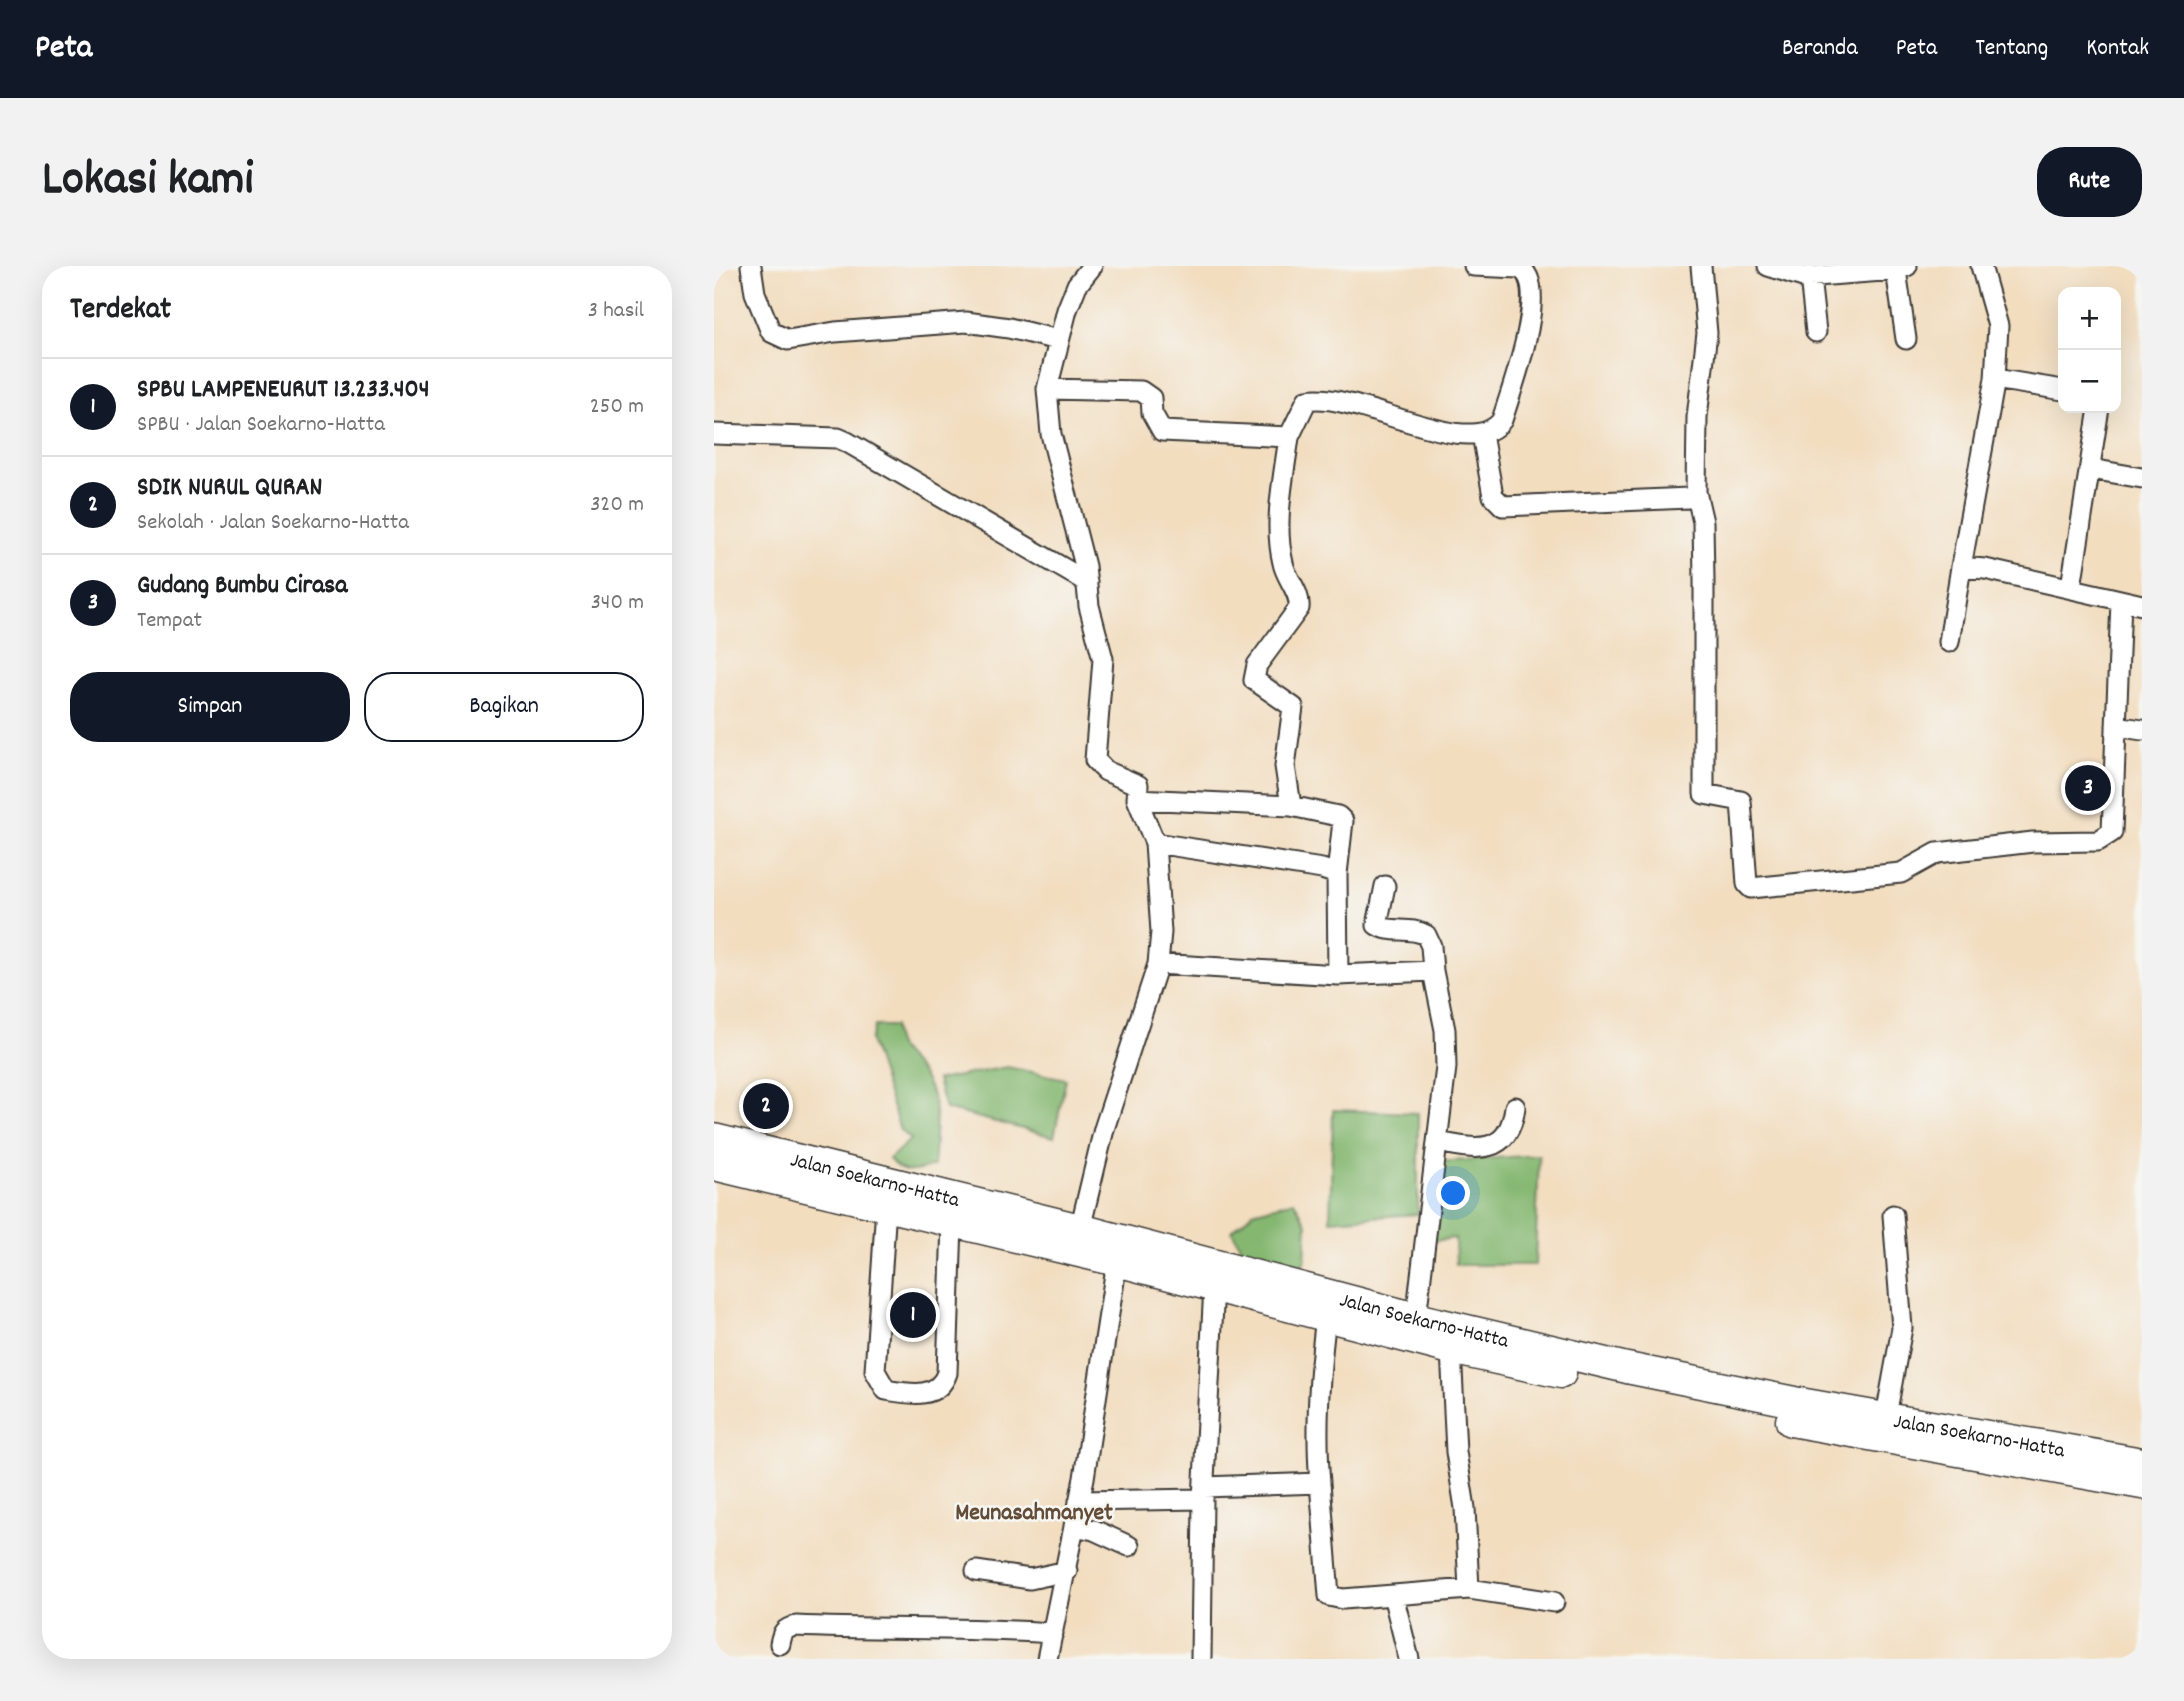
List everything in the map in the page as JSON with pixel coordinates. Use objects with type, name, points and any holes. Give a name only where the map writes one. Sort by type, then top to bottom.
[{"type":"highway","name":"Jalan Soekarno-Hatta","points":[[714,1139],[1080,1229],[1199,1276],[1326,1317],[1451,1349],[1765,1416],[1954,1439],[1996,1447],[2142,1484]]},
{"type":"highway","name":"Jalan Soekarno-Hatta","points":[[714,1165],[1117,1261],[1416,1318],[1627,1368],[1886,1416],[1954,1439]]},
{"type":"highway","name":"Jalan Soekarno-Hatta","points":[[1996,1447],[2142,1463]]},
{"type":"street","points":[[751,266],[755,293],[771,332],[782,339],[966,322],[1009,328],[1058,340]]},
{"type":"street","points":[[1080,1229],[1104,1129],[1158,964],[1161,932],[1155,843],[1137,799],[1138,785],[1106,771],[1096,760],[1104,672],[1087,582],[1051,434],[1047,389],[1058,340],[1077,285],[1092,266]]},
{"type":"street","points":[[1291,806],[1285,766],[1293,707],[1254,680],[1254,673],[1299,608],[1300,599],[1286,572],[1281,550],[1281,498],[1289,437],[1307,400],[1325,396],[1441,432],[1482,434],[1496,428],[1502,420],[1522,356],[1531,282],[1525,271],[1519,268],[1474,266]]},
{"type":"street","points":[[1701,266],[1707,333],[1697,417],[1696,492],[1703,522],[1704,794],[1741,801],[1747,884],[1751,888],[1765,889],[1901,873],[1937,853],[2033,842],[2098,841],[2112,832],[2121,600]]},
{"type":"street","points":[[1768,266],[1810,277],[1901,268],[1906,340]]},
{"type":"street","points":[[1949,642],[1995,379],[1998,326],[1981,266]]},
{"type":"street","points":[[1810,277],[1816,332]]},
{"type":"street","points":[[1995,379],[2058,389]]},
{"type":"street","points":[[1047,389],[1141,391],[1151,398],[1152,413],[1162,430],[1289,437]]},
{"type":"street","points":[[2071,587],[2098,413]]},
{"type":"street","points":[[714,434],[838,438],[1006,532],[1087,582]]},
{"type":"street","points":[[1482,434],[1493,496],[1503,506],[1689,498],[1696,492]]},
{"type":"street","points":[[2091,469],[2142,478]]},
{"type":"street","points":[[1961,567],[1985,569],[2071,587],[2142,605]]},
{"type":"street","points":[[2116,726],[2142,730]]},
{"type":"street","points":[[1137,799],[1291,806],[1338,816],[1343,821],[1344,832],[1336,874],[1338,975]]},
{"type":"street","points":[[1155,843],[1322,869],[1336,874]]},
{"type":"street","points":[[1385,886],[1377,925],[1385,929],[1414,930],[1426,935],[1431,946],[1446,1042],[1438,1142],[1416,1318]]},
{"type":"street","points":[[1158,964],[1338,975],[1433,971]]},
{"type":"street","points":[[1438,1142],[1471,1149],[1492,1145],[1510,1131],[1515,1107]]},
{"type":"street","points":[[886,1207],[875,1371],[886,1390],[911,1394],[933,1392],[943,1385],[947,1373],[952,1223]]},
{"type":"street","points":[[1886,1416],[1902,1328],[1893,1215]]},
{"type":"street","points":[[1047,1659],[1067,1571],[1117,1261]]},
{"type":"street","points":[[1199,1276],[1198,1496],[1201,1659]]},
{"type":"street","points":[[1326,1317],[1318,1384],[1317,1444],[1329,1596],[1343,1599],[1469,1589],[1554,1602]]},
{"type":"street","points":[[1451,1349],[1456,1451],[1465,1507],[1469,1589]]},
{"type":"street","points":[[1079,1501],[1198,1496],[1320,1483]]},
{"type":"street","points":[[1074,1525],[1094,1530],[1129,1546]]},
{"type":"street","points":[[976,1571],[1030,1579],[1067,1571]]},
{"type":"street","points":[[1393,1595],[1409,1659]]},
{"type":"street","points":[[779,1644],[782,1632],[796,1626],[888,1631],[973,1628],[1052,1633]]},
{"type":"green space","points":[[875,1026],[894,1026],[897,1044],[921,1073],[931,1092],[936,1123],[934,1166],[909,1172],[899,1169],[889,1159],[911,1139],[900,1130],[870,1040]]},
{"type":"green space","points":[[1007,1067],[1066,1079],[1054,1137],[945,1109],[937,1080]]},
{"type":"green space","points":[[1333,1110],[1418,1113],[1418,1214],[1330,1220]]},
{"type":"green space","points":[[1539,1155],[1535,1265],[1456,1265],[1455,1238],[1426,1242],[1436,1162]]},
{"type":"green space","points":[[1294,1201],[1307,1224],[1305,1261],[1296,1271],[1246,1257],[1232,1231],[1253,1212]]},
{"type":"place","name":"Gudang Bumbu Cirasa","points":[[2088,788]]},
{"type":"place","name":"SDIK NURUL QURAN","points":[[766,1106]]},
{"type":"place","name":"SPBU LAMPENEURUT 13.233.404","points":[[913,1315]]},
{"type":"district","name":"Meunasahmanyet","points":[[1034,1511]]}]
